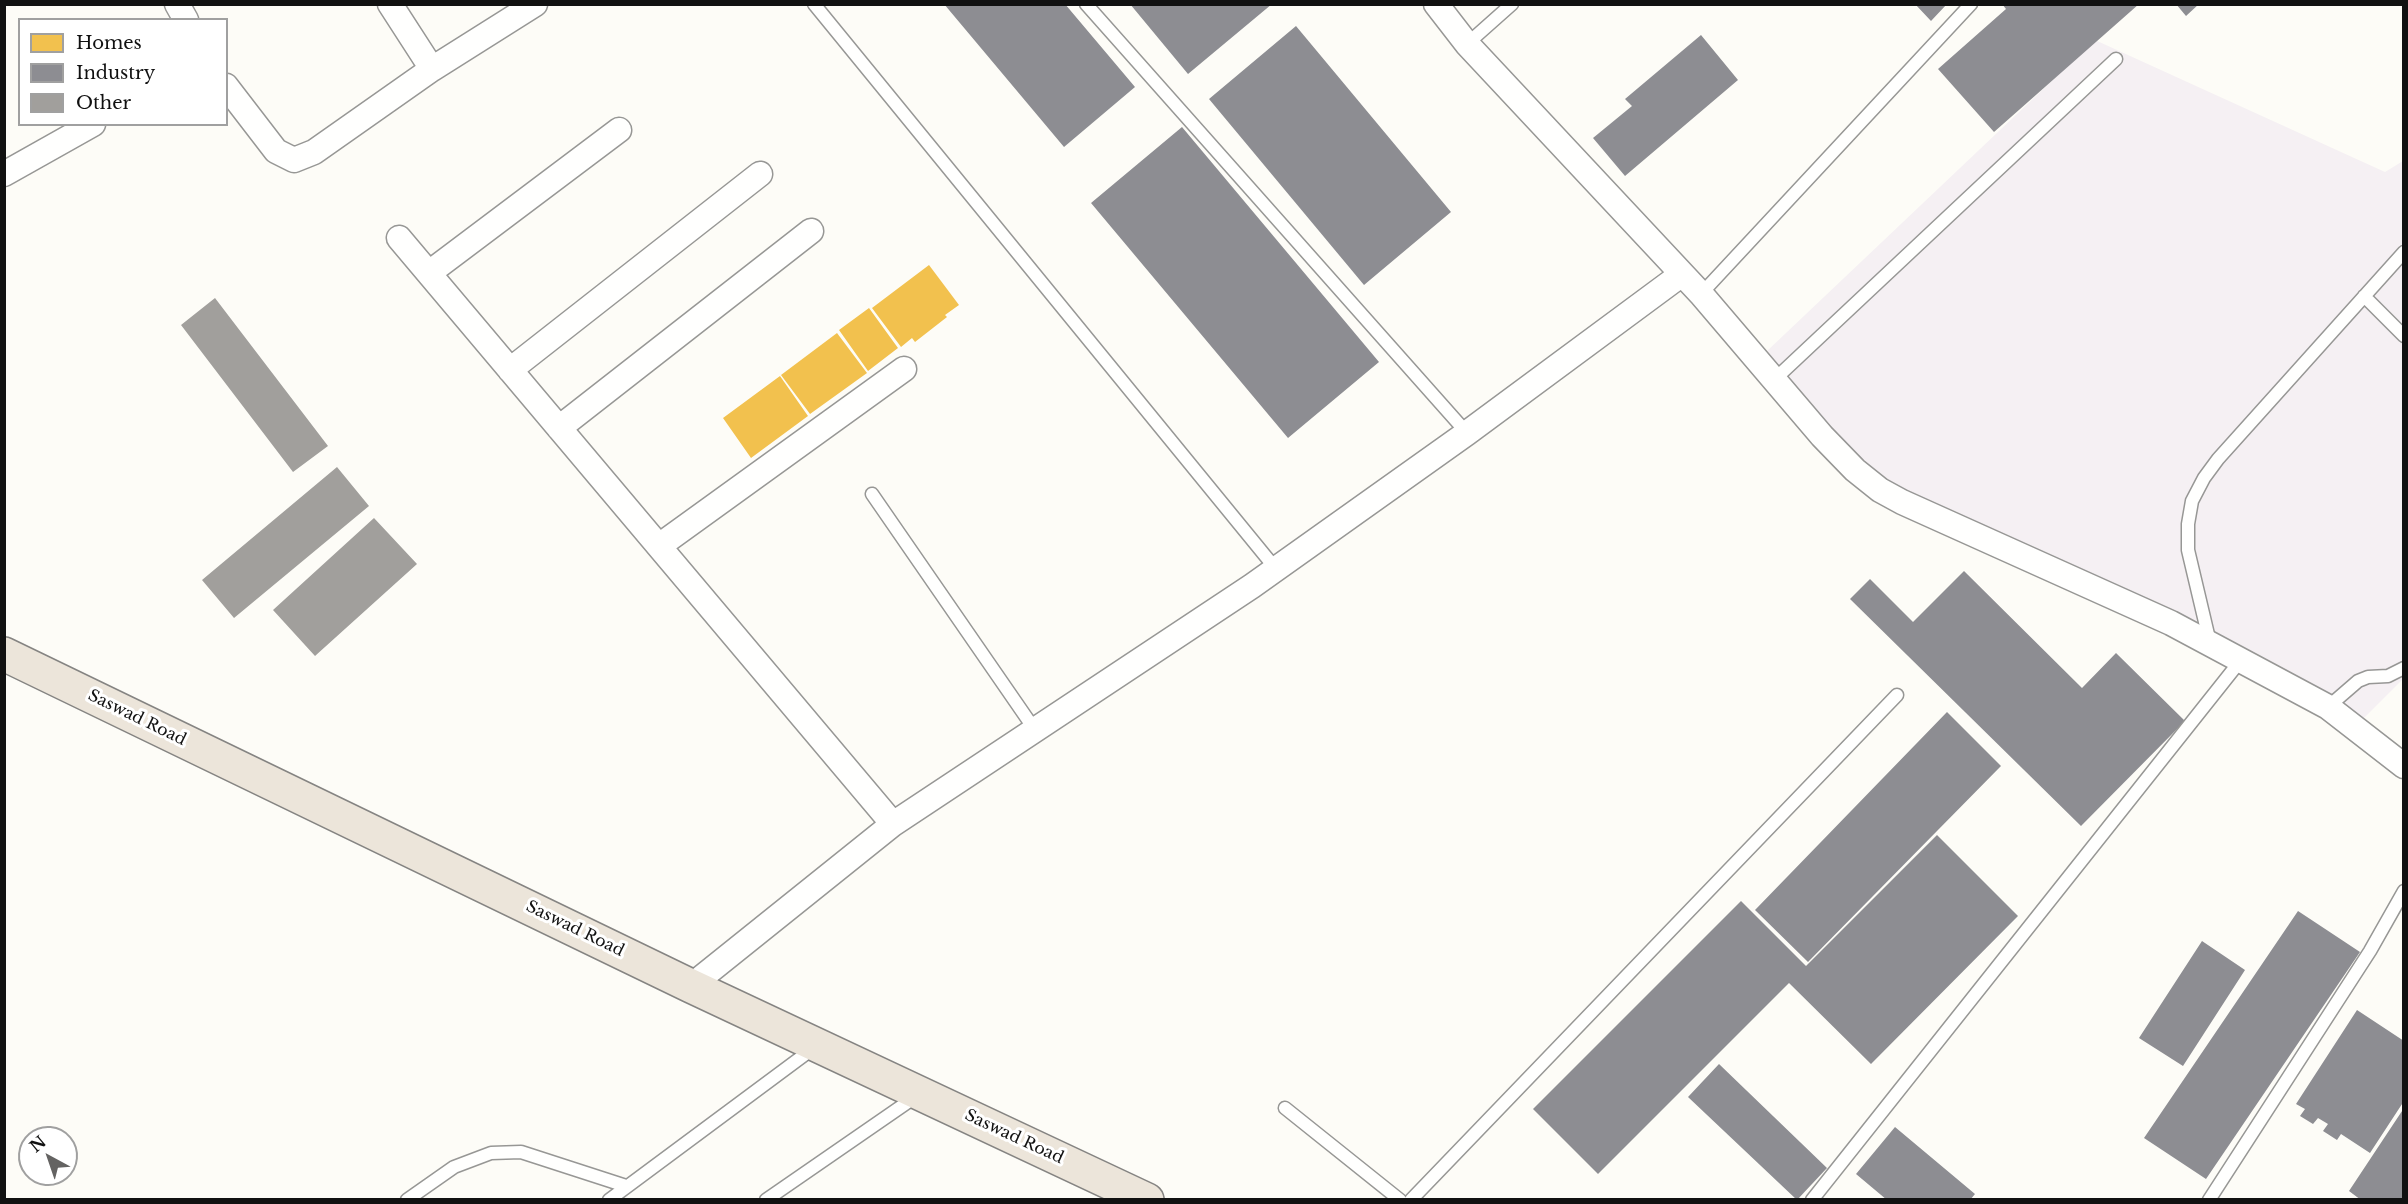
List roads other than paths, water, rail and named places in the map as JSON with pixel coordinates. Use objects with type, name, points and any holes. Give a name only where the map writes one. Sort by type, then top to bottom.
[{"type":"highway","name":"Saswad Road","points":[[4,654],[692,986],[1148,1200]]},
{"type":"street","points":[[177,4],[185,18]]},
{"type":"street","points":[[390,4],[432,69]]},
{"type":"street","points":[[228,89],[276,151],[294,160],[314,152],[432,69],[535,4]]},
{"type":"street","points":[[1436,4],[1467,44],[1701,294],[1822,436],[1855,470],[1880,490],[2171,623],[2211,644],[2328,706],[2403,765]]},
{"type":"street","points":[[4,174],[89,126]]},
{"type":"street","points":[[429,273],[619,130]]},
{"type":"street","points":[[510,370],[760,174]]},
{"type":"street","points":[[559,428],[811,231]]},
{"type":"street","points":[[399,238],[893,824]]},
{"type":"street","points":[[692,986],[893,824],[1276,569],[1467,434],[1682,274]]},
{"type":"street","points":[[659,546],[904,369]]},
{"type":"lane","points":[[814,4],[1276,569]]},
{"type":"lane","points":[[1086,4],[1467,434]]},
{"type":"lane","points":[[1467,44],[1512,4]]},
{"type":"lane","points":[[1701,294],[1971,4]]},
{"type":"lane","points":[[1775,379],[2116,59]]},
{"type":"lane","points":[[2211,644],[2188,550],[2188,524],[2192,501],[2204,478],[2218,459],[2403,252]]},
{"type":"lane","points":[[2364,296],[2403,336]]},
{"type":"lane","points":[[872,494],[1035,730]]},
{"type":"lane","points":[[1812,1200],[2241,660]]},
{"type":"lane","points":[[2328,706],[2358,681],[2368,677],[2388,676],[2403,668]]},
{"type":"lane","points":[[1412,1200],[1897,695]]},
{"type":"lane","points":[[2209,1200],[2364,961],[2403,891]]},
{"type":"lane","points":[[609,1200],[818,1045]]},
{"type":"lane","points":[[766,1200],[921,1094]]},
{"type":"lane","points":[[1285,1108],[1400,1200]]},
{"type":"lane","points":[[407,1200],[454,1167],[491,1153],[521,1152],[626,1186]]}]
